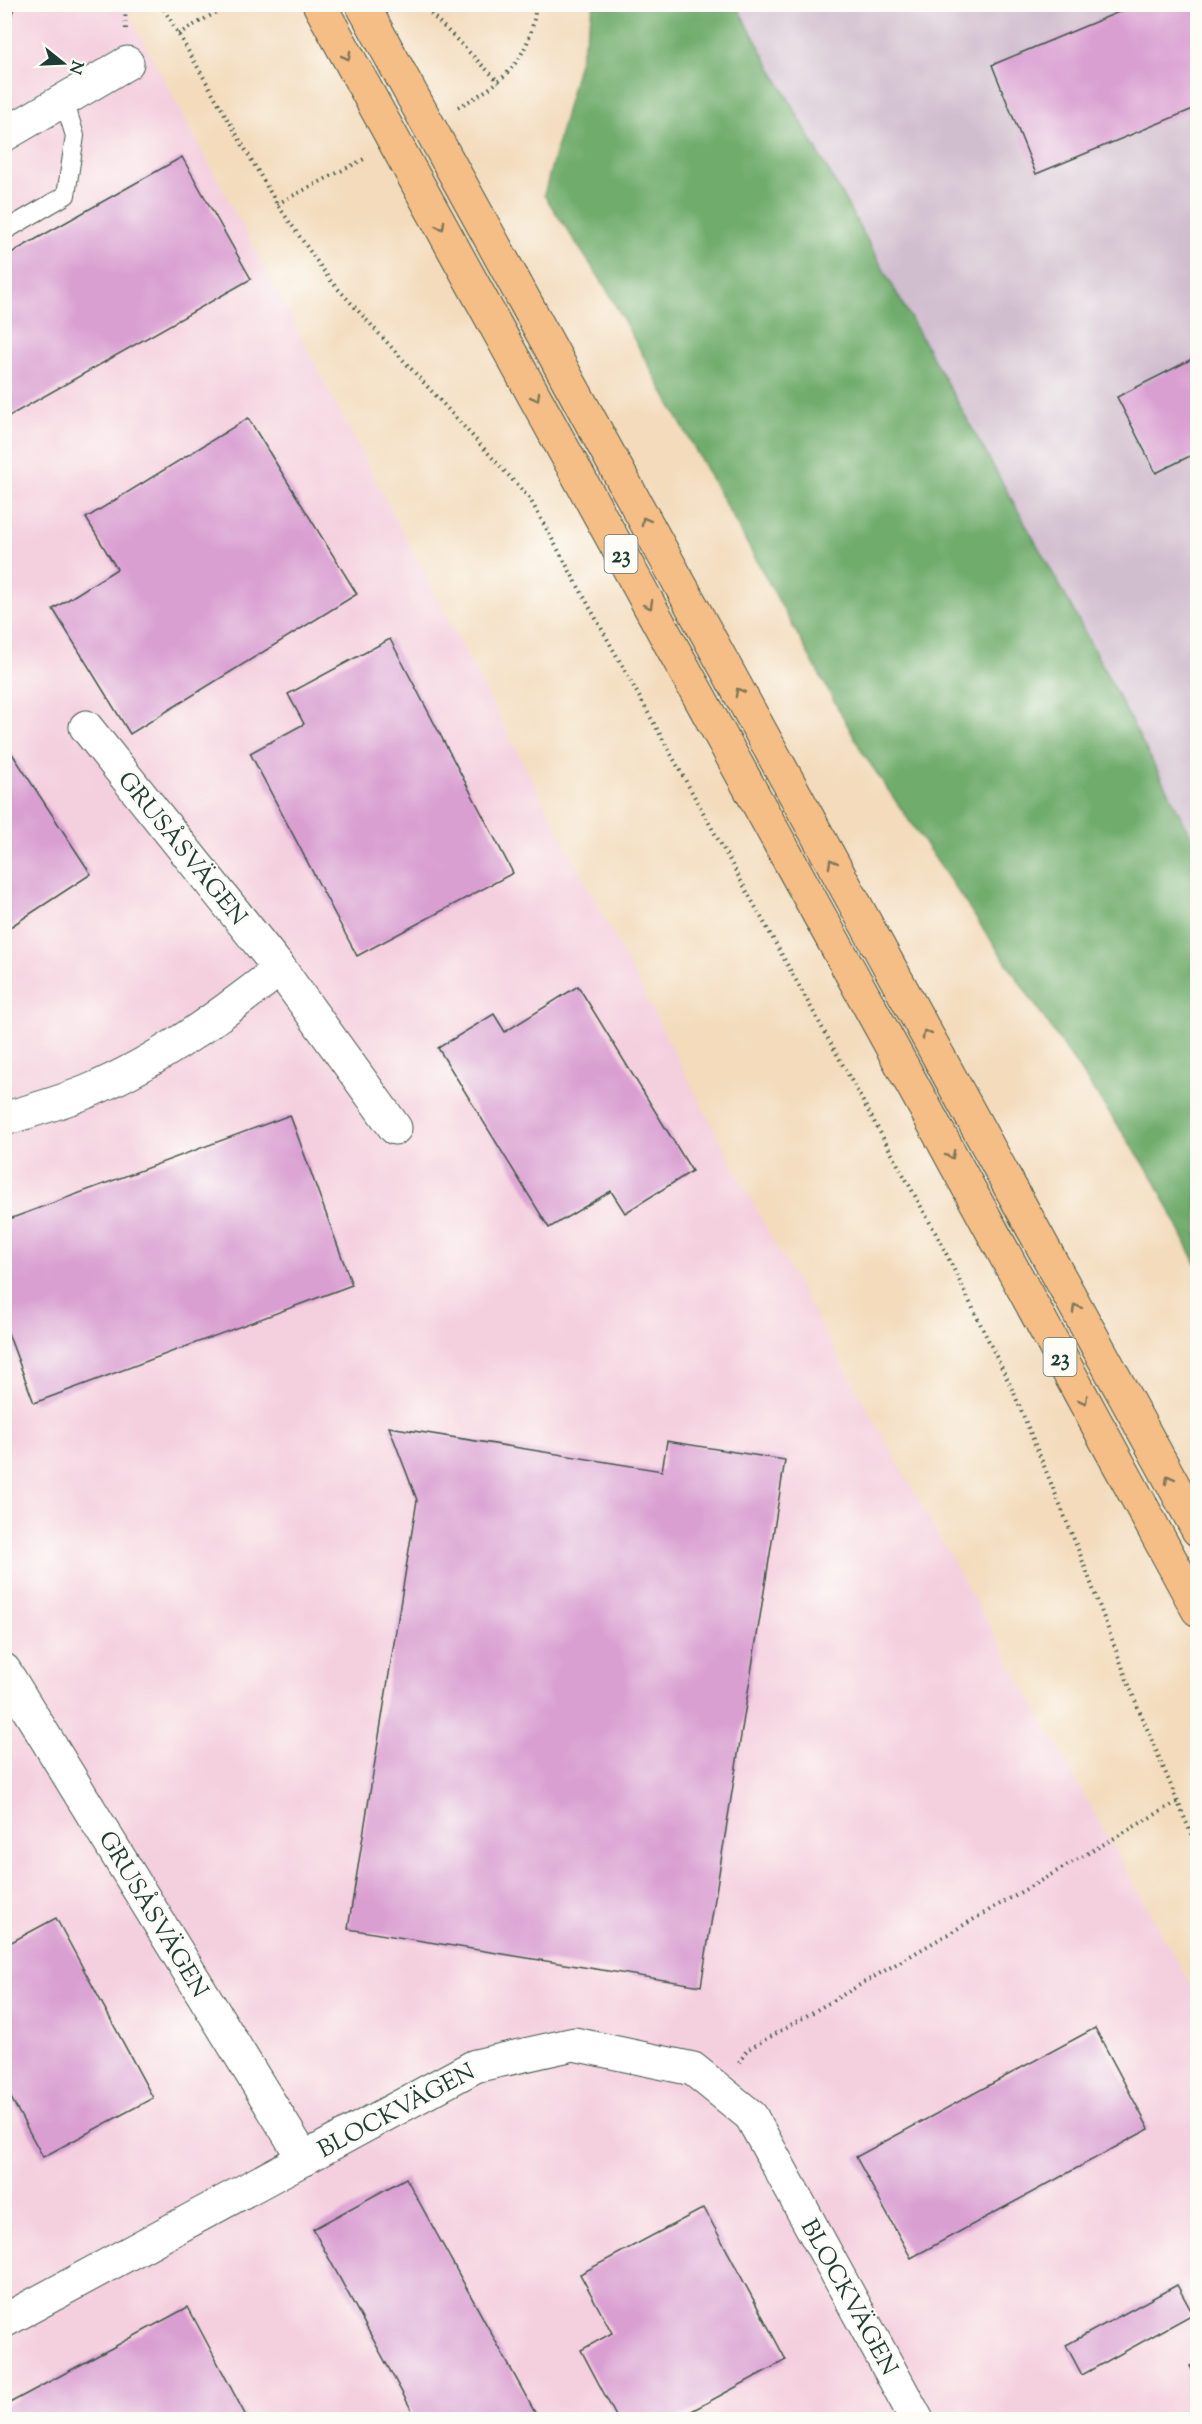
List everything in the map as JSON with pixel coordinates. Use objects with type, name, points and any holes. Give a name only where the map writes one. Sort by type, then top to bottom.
[{"type":"main road","name":"23","points":[[319,4],[906,1072],[1197,1610]]},
{"type":"main road","name":"23","points":[[363,4],[1197,1530]]},
{"type":"street","points":[[4,135],[127,63]]},
{"type":"street","name":"GRUSÅSVÄGEN","points":[[86,727],[280,969],[395,1128]]},
{"type":"street","points":[[4,1119],[91,1090],[158,1056],[220,1016],[280,969]]},
{"type":"street","name":"GRUSÅSVÄGEN","points":[[4,1670],[304,2159]]},
{"type":"street","name":"BLOCKVÄGEN","points":[[4,2321],[475,2066],[574,2044],[693,2069],[751,2116],[917,2420]]},
{"type":"lane","points":[[4,231],[66,195],[75,136],[64,100]]},
{"type":"path","points":[[160,4],[277,204],[330,280],[530,498],[940,1241],[1014,1393],[1080,1554],[1132,1694],[1197,1850]]},
{"type":"path","points":[[177,34],[231,4]]},
{"type":"path","points":[[424,4],[427,10],[499,82]]},
{"type":"path","points":[[452,110],[478,97],[499,82],[515,66],[529,39],[536,4]]},
{"type":"path","points":[[277,204],[367,158]]},
{"type":"path","points":[[723,2093],[747,2050],[1178,1802]]},
{"type":"shaded area","points":[[5,5],[124,5],[264,266],[766,1228],[1197,1996],[1197,2419],[5,2420]]},
{"type":"shaded area","points":[[736,5],[1197,5],[1197,847],[1070,604]]},
{"type":"green space","points":[[594,5],[736,5],[1070,604],[1197,847],[1197,1265],[1153,1177],[863,753],[603,283],[544,195]]},
{"type":"building","points":[[4,4],[15,4],[5,37],[4,37]]},
{"type":"building","points":[[1138,4],[1198,4],[1198,107],[1036,174],[992,65]]},
{"type":"building","points":[[182,157],[251,279],[4,419],[4,257]]},
{"type":"building","points":[[1198,356],[1198,452],[1156,473],[1117,397]]},
{"type":"building","points":[[248,418],[357,594],[130,734],[53,609],[117,569],[86,518]]},
{"type":"building","points":[[390,639],[513,873],[357,956],[250,753],[304,724],[288,694]]},
{"type":"building","points":[[11,752],[91,874],[4,931],[4,756]]},
{"type":"building","points":[[578,986],[692,1171],[625,1213],[611,1191],[549,1228],[438,1048],[494,1014],[505,1032]]},
{"type":"building","points":[[290,1115],[352,1285],[34,1403],[4,1322],[4,1221]]},
{"type":"building","points":[[389,1427],[662,1471],[667,1441],[785,1460],[701,1986],[348,1929],[417,1500]]},
{"type":"building","points":[[56,1918],[153,2098],[43,2157],[4,2085],[4,1946]]},
{"type":"building","points":[[1095,2028],[1149,2129],[911,2258],[856,2157]]},
{"type":"building","points":[[406,2178],[539,2420],[417,2420],[313,2229]]},
{"type":"building","points":[[704,2208],[786,2360],[675,2420],[618,2420],[581,2350],[612,2333],[580,2274]]},
{"type":"building","points":[[1177,2285],[1193,2314],[1082,2375],[1066,2345]]},
{"type":"building","points":[[188,2307],[248,2420],[4,2420],[4,2406]]},
{"type":"building","points":[[1198,2362],[1198,2381],[1190,2366]]}]
